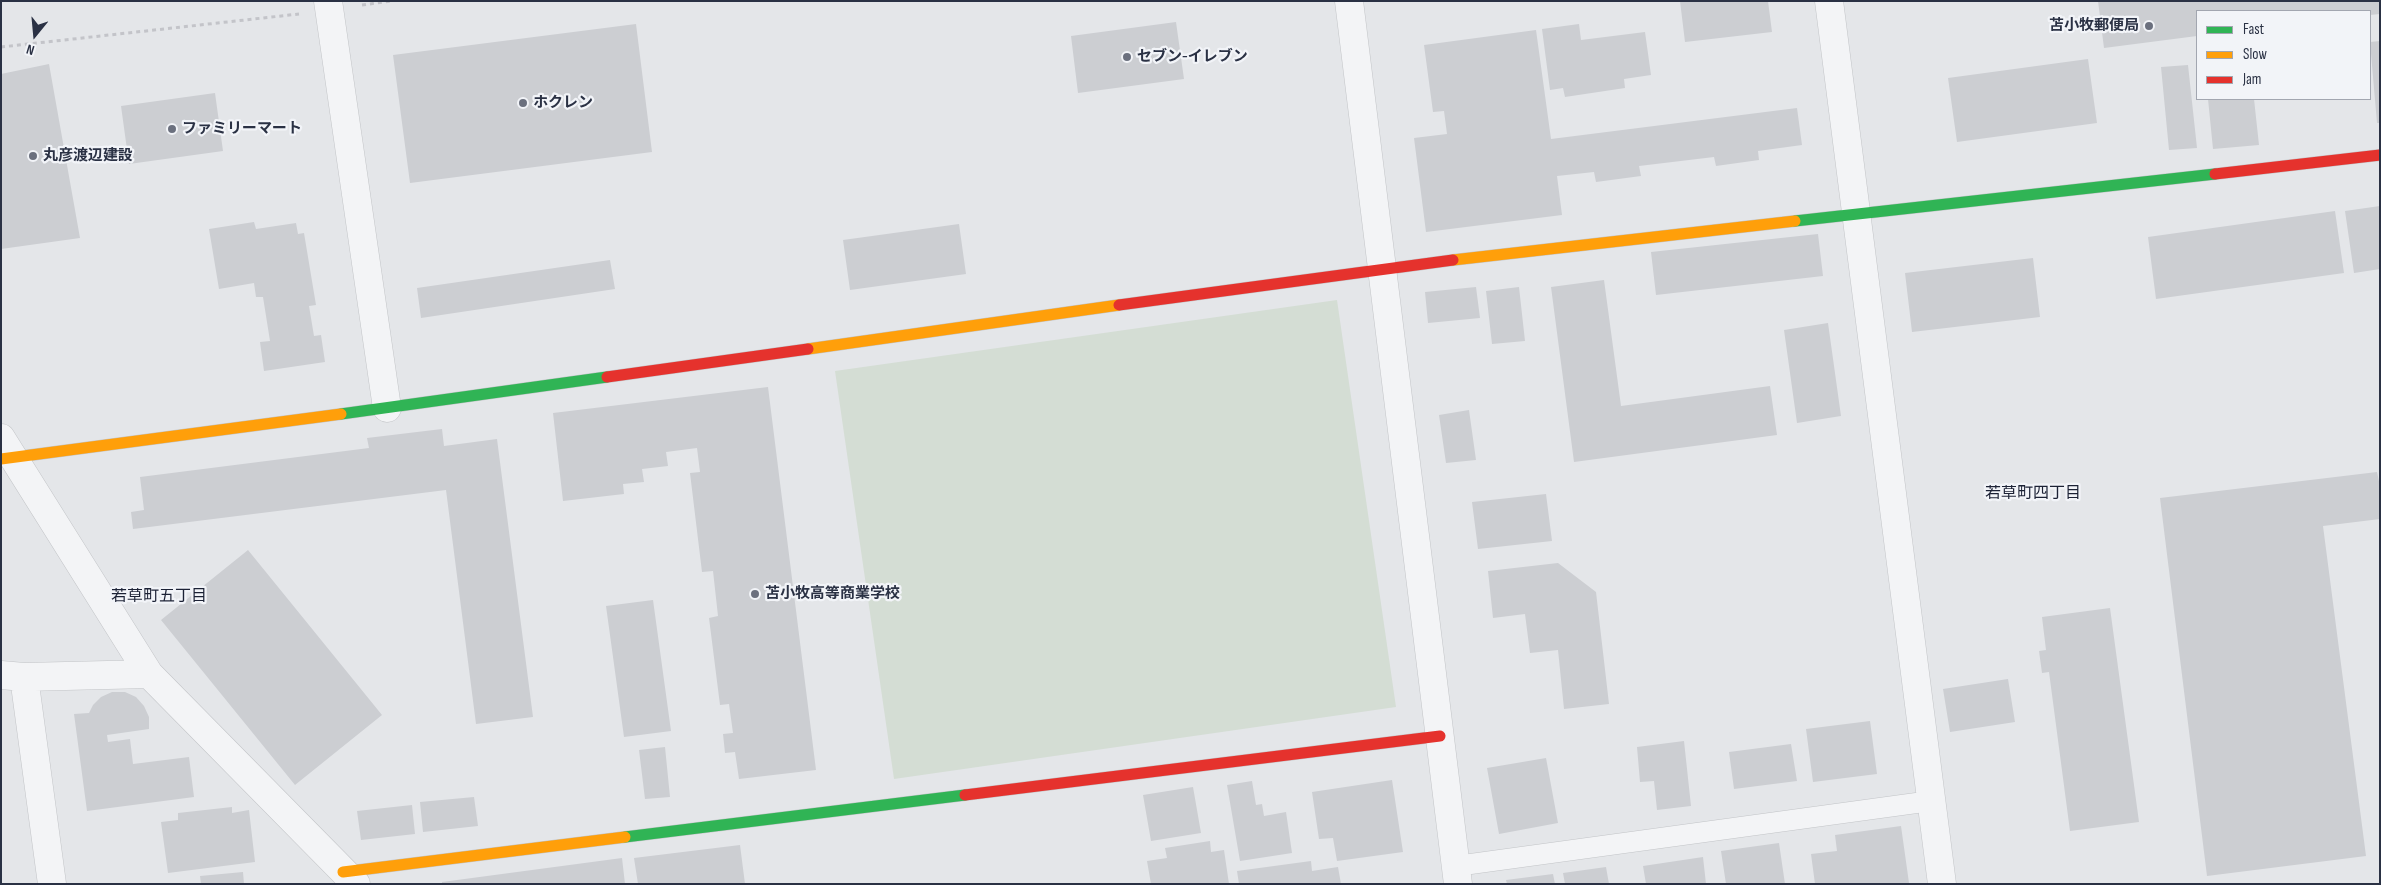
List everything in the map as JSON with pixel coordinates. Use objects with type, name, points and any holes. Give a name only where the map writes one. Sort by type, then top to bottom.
[{"type":"street","points":[[1349,1],[1457,875]]},
{"type":"street","points":[[1828,1],[1942,884]]},
{"type":"street","points":[[328,6],[386,408]]},
{"type":"street","points":[[1440,736],[349,878],[149,674],[5,451],[386,408],[1382,268],[2380,155]]},
{"type":"street","points":[[52,884],[12,676],[149,674]]},
{"type":"lane","points":[[1457,875],[1931,801]]},
{"type":"path","points":[[1,47],[328,6],[391,1]]},
{"type":"shaded area","points":[[1337,300],[1396,707],[894,779],[835,371]]},
{"type":"building","points":[[1680,1],[1768,1],[1772,32],[1685,42]]},
{"type":"building","name":"苫小牧郵便局","points":[[2098,1],[2380,1],[2380,14],[2371,15],[2371,10],[2196,10],[2196,36],[2104,48]]},
{"type":"building","name":"セブン-イレブン","points":[[1176,22],[1184,79],[1078,93],[1071,36]]},
{"type":"building","name":"ホクレン","points":[[636,24],[652,152],[410,183],[393,55]]},
{"type":"building","points":[[1579,24],[1581,40],[1645,32],[1651,75],[1624,79],[1625,88],[1565,97],[1563,88],[1550,90],[1542,29]]},
{"type":"building","points":[[1536,30],[1551,139],[1797,108],[1802,145],[1758,151],[1759,160],[1716,166],[1714,157],[1639,166],[1641,176],[1596,182],[1594,172],[1557,176],[1562,215],[1426,232],[1414,138],[1447,134],[1444,111],[1433,112],[1424,45]]},
{"type":"building","points":[[2380,41],[2380,123],[2377,123],[2371,42]]},
{"type":"building","points":[[2088,59],[2097,123],[1957,142],[1948,78]]},
{"type":"building","name":"丸彦渡辺建設","points":[[49,64],[80,238],[1,249],[1,74]]},
{"type":"building","points":[[2188,65],[2197,148],[2169,150],[2161,67]]},
{"type":"building","name":"ファミリーマート","points":[[215,93],[223,151],[129,164],[121,106]]},
{"type":"building","points":[[2208,100],[2254,100],[2259,145],[2213,149]]},
{"type":"building","points":[[2380,206],[2380,269],[2354,273],[2345,211]]},
{"type":"building","points":[[2335,211],[2344,273],[2156,299],[2148,237]]},
{"type":"building","points":[[254,222],[256,229],[296,223],[298,234],[304,233],[316,305],[309,306],[314,336],[321,335],[325,362],[264,371],[260,342],[270,341],[263,297],[256,297],[254,283],[219,289],[209,229]]},
{"type":"building","points":[[959,224],[966,274],[850,290],[843,240]]},
{"type":"building","points":[[1818,234],[1823,276],[1656,295],[1651,252]]},
{"type":"building","points":[[2033,258],[2040,317],[1912,332],[1905,273]]},
{"type":"building","points":[[610,260],[615,289],[421,318],[417,288]]},
{"type":"building","points":[[1604,280],[1621,406],[1770,386],[1777,435],[1574,462],[1551,287]]},
{"type":"building","points":[[1476,287],[1480,318],[1428,323],[1425,292]]},
{"type":"building","points":[[1519,287],[1525,341],[1492,344],[1486,291]]},
{"type":"building","points":[[1828,323],[1841,416],[1797,423],[1784,330]]},
{"type":"building","name":"苫小牧高等商業学校","points":[[768,387],[816,770],[739,779],[735,752],[725,753],[723,734],[733,733],[729,704],[720,705],[709,618],[718,616],[713,571],[702,572],[690,473],[700,472],[697,448],[666,452],[668,466],[642,469],[644,482],[623,484],[624,494],[563,501],[553,413]]},
{"type":"building","points":[[1469,410],[1476,460],[1446,463],[1439,415]]},
{"type":"building","points":[[442,429],[444,446],[497,439],[533,717],[476,724],[446,490],[133,529],[131,512],[144,510],[140,477],[369,448],[367,438]]},
{"type":"building","points":[[2377,472],[2380,486],[2380,519],[2323,526],[2366,856],[2207,876],[2160,498]]},
{"type":"building","points":[[1546,494],[1552,541],[1478,549],[1472,502]]},
{"type":"building","points":[[248,550],[382,715],[295,785],[161,620]]},
{"type":"building","points":[[1558,563],[1596,592],[1609,704],[1564,709],[1558,650],[1530,653],[1525,614],[1493,618],[1488,571]]},
{"type":"building","points":[[653,600],[671,731],[624,737],[606,606]]},
{"type":"building","points":[[2110,608],[2139,822],[2070,831],[2049,672],[2042,673],[2039,651],[2046,650],[2042,617]]},
{"type":"building","points":[[2008,679],[2015,722],[1950,732],[1943,689]]},
{"type":"building","points":[[112,692],[125,692],[136,697],[144,706],[149,717],[149,729],[107,735],[108,742],[130,739],[133,764],[189,757],[194,797],[87,811],[74,714],[89,713],[93,705],[101,697]]},
{"type":"building","points":[[1870,721],[1877,774],[1813,782],[1806,729]]},
{"type":"building","points":[[1684,741],[1691,806],[1657,810],[1654,781],[1640,782],[1637,747]]},
{"type":"building","points":[[1791,744],[1797,781],[1734,789],[1729,752]]},
{"type":"building","points":[[665,747],[670,797],[645,799],[639,750]]},
{"type":"building","points":[[1546,758],[1558,823],[1499,834],[1487,768]]},
{"type":"building","points":[[1392,780],[1403,852],[1337,861],[1333,838],[1319,839],[1312,792]]},
{"type":"building","points":[[1252,781],[1256,805],[1262,804],[1264,816],[1286,812],[1292,853],[1240,861],[1227,785]]},
{"type":"building","points":[[1193,787],[1201,833],[1151,841],[1143,795]]},
{"type":"building","points":[[474,797],[478,826],[423,832],[420,802]]},
{"type":"building","points":[[412,805],[415,834],[361,840],[357,811]]},
{"type":"building","points":[[232,807],[232,813],[249,810],[255,862],[168,873],[161,822],[178,820],[178,813]]},
{"type":"building","points":[[1901,826],[1909,883],[1815,884],[1811,854],[1837,851],[1835,835]]},
{"type":"building","points":[[1210,841],[1211,852],[1224,850],[1229,884],[1151,884],[1147,861],[1167,858],[1165,848]]},
{"type":"building","points":[[1779,843],[1785,884],[1726,884],[1721,851]]},
{"type":"building","points":[[740,845],[745,884],[638,884],[634,858]]},
{"type":"building","points":[[1703,857],[1706,884],[1646,884],[1643,866]]},
{"type":"building","points":[[622,858],[625,884],[442,884],[442,882]]},
{"type":"building","points":[[1311,861],[1312,871],[1338,867],[1341,884],[1239,884],[1237,871]]},
{"type":"building","points":[[1606,867],[1609,884],[1565,884],[1563,873]]},
{"type":"building","points":[[243,872],[244,884],[201,884],[200,876]]},
{"type":"building","points":[[1553,874],[1555,884],[1507,884],[1506,880]]},
{"type":"traffic: fast","points":[[1795,221],[2215,174]]},
{"type":"traffic: fast","points":[[341,414],[607,377]]},
{"type":"traffic: fast","points":[[625,837],[965,795]]},
{"type":"traffic: slow","points":[[1453,260],[1795,221]]},
{"type":"traffic: slow","points":[[808,349],[1119,305]]},
{"type":"traffic: slow","points":[[1,459],[341,414]]},
{"type":"traffic: slow","points":[[343,872],[625,837]]},
{"type":"traffic: jam","points":[[2215,174],[2380,155]]},
{"type":"traffic: jam","points":[[1119,305],[1453,260]]},
{"type":"traffic: jam","points":[[607,377],[808,349]]},
{"type":"traffic: jam","points":[[965,795],[1440,736]]},
{"type":"place","name":"苫小牧郵便局","points":[[2149,26]]},
{"type":"place","name":"セブン-イレブン","points":[[1127,57]]},
{"type":"place","name":"ホクレン","points":[[523,103]]},
{"type":"place","name":"ファミリーマート","points":[[172,129]]},
{"type":"place","name":"丸彦渡辺建設","points":[[33,156]]},
{"type":"place","name":"苫小牧高等商業学校","points":[[755,594]]},
{"type":"district","name":"若草町四丁目","points":[[2033,494]]},
{"type":"district","name":"若草町五丁目","points":[[159,597]]}]
